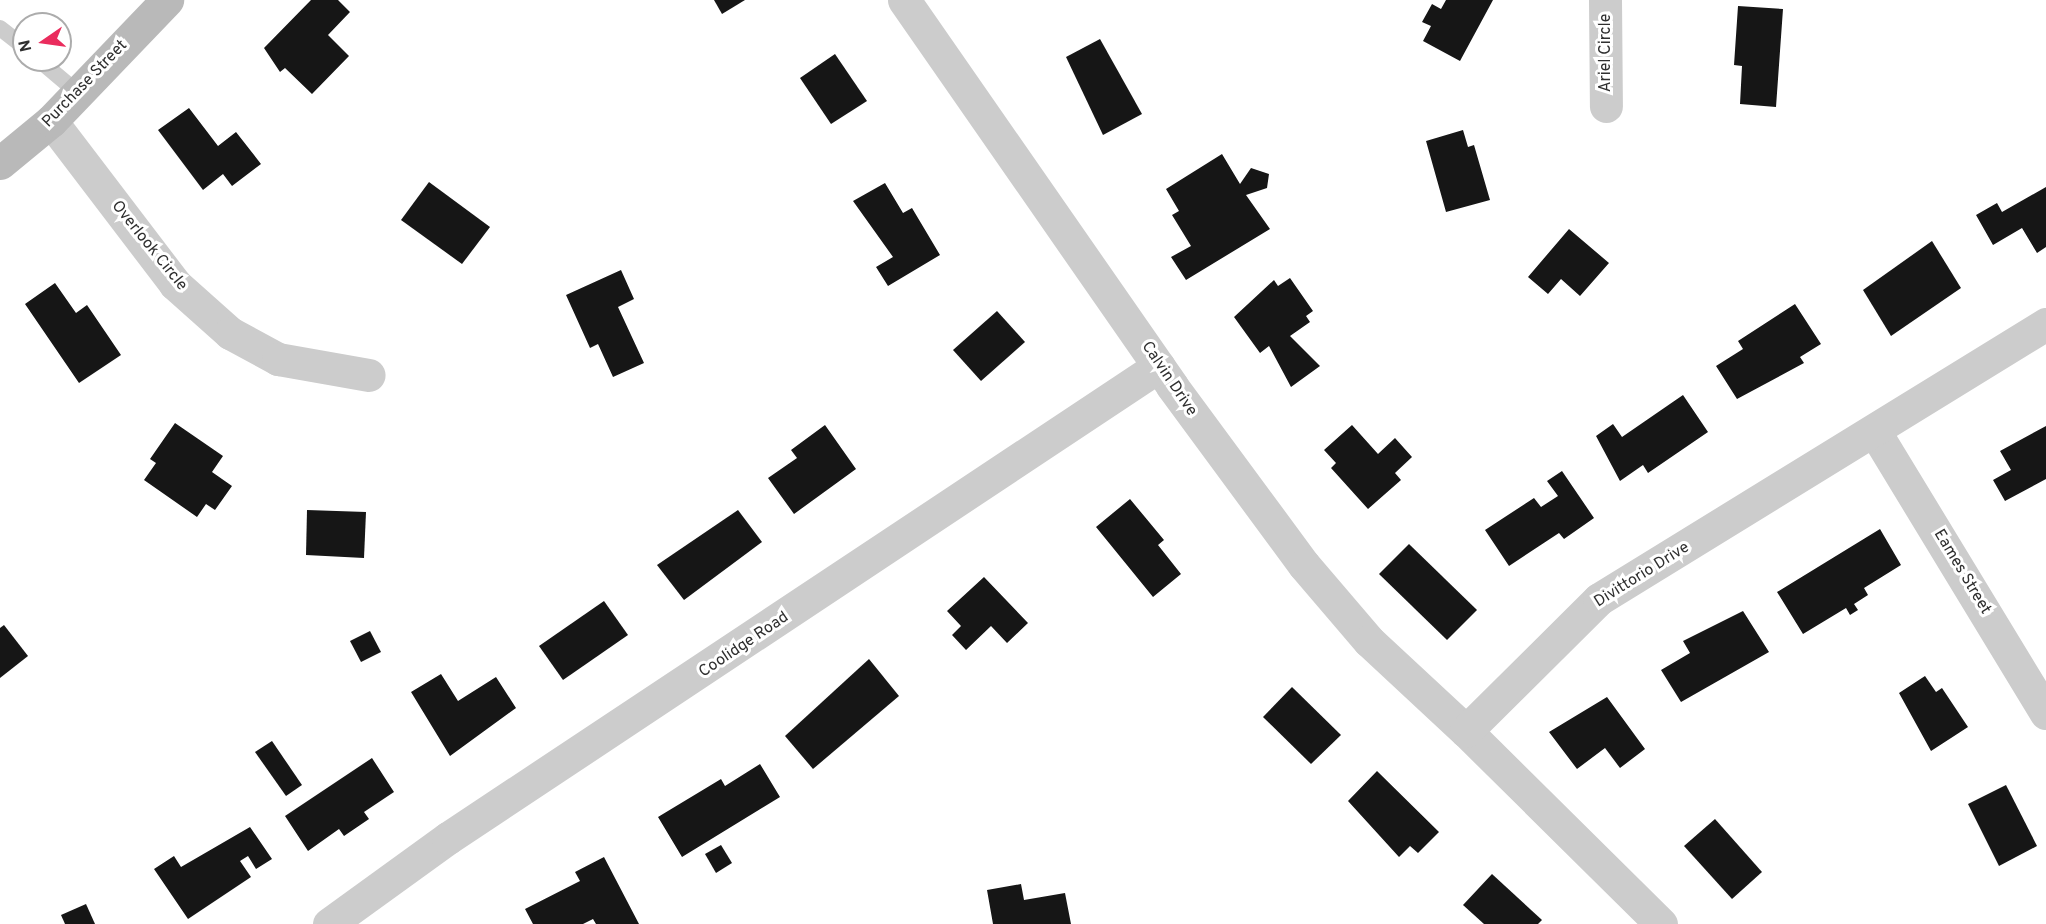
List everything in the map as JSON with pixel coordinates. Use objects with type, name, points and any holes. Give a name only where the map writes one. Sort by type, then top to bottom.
[{"type":"main road","name":"Purchase Street","points":[[0,163],[51,121],[167,0]]},
{"type":"street","name":"Calvin Drive","points":[[904,0],[1159,366],[1304,565],[1369,641],[1466,731]]},
{"type":"street","name":"Ariel Circle","points":[[1605,0],[1606,106]]},
{"type":"street","name":"Overlook Circle","points":[[51,121],[174,284],[230,333],[278,359],[369,375]]},
{"type":"street","name":"Divittorio Drive","points":[[1466,731],[1599,599],[1875,432],[2046,324]]},
{"type":"street","name":"Coolidge Road","points":[[329,924],[448,838],[1159,366]]},
{"type":"street","name":"Eames Street","points":[[1875,432],[2046,713]]},
{"type":"street","points":[[1466,731],[1661,924]]},
{"type":"lane","points":[[0,28],[12,38]]},
{"type":"lane","points":[[53,72],[78,93]]},
{"type":"building","points":[[311,0],[338,0],[350,12],[328,35],[349,56],[312,94],[285,68],[280,72],[264,48]]},
{"type":"building","points":[[714,0],[745,0],[722,14]]},
{"type":"building","points":[[1446,0],[1493,0],[1460,61],[1423,41],[1431,26],[1422,22],[1432,4],[1441,9]]},
{"type":"building","points":[[1738,6],[1783,9],[1776,107],[1740,104],[1742,66],[1734,65]]},
{"type":"building","points":[[1100,39],[1142,114],[1103,135],[1066,57]]},
{"type":"building","points":[[835,54],[867,101],[831,124],[800,78]]},
{"type":"building","points":[[189,108],[218,146],[236,132],[261,164],[232,186],[223,174],[203,190],[158,130]]},
{"type":"building","points":[[1463,130],[1468,147],[1474,145],[1490,200],[1446,212],[1426,141]]},
{"type":"building","points":[[1222,154],[1240,184],[1251,168],[1269,174],[1267,188],[1246,195],[1270,229],[1186,280],[1171,257],[1191,246],[1172,215],[1179,211],[1166,189]]},
{"type":"building","points":[[429,182],[490,227],[462,264],[401,220]]},
{"type":"building","points":[[885,183],[903,213],[912,208],[940,255],[888,286],[876,267],[893,257],[853,201]]},
{"type":"building","points":[[2046,187],[2046,247],[2037,253],[2022,228],[1993,245],[1976,215],[1997,203],[2002,212]]},
{"type":"building","points":[[1569,229],[1609,263],[1580,296],[1561,279],[1548,294],[1528,277]]},
{"type":"building","points":[[1932,241],[1961,288],[1891,336],[1863,290]]},
{"type":"building","points":[[621,270],[634,299],[618,307],[644,363],[613,377],[598,344],[590,348],[566,295]]},
{"type":"building","points":[[1290,278],[1313,311],[1306,316],[1310,322],[1290,336],[1320,366],[1291,387],[1269,346],[1260,353],[1234,317],[1274,280],[1278,286]]},
{"type":"building","points":[[55,283],[76,313],[87,305],[121,355],[79,383],[25,304]]},
{"type":"building","points":[[1795,304],[1821,344],[1800,357],[1804,363],[1737,399],[1716,366],[1743,349],[1738,341]]},
{"type":"building","points":[[997,311],[1025,342],[981,381],[953,350]]},
{"type":"building","points":[[1683,395],[1708,432],[1648,473],[1643,465],[1620,481],[1596,436],[1613,424],[1622,437]]},
{"type":"building","points":[[175,423],[223,456],[212,472],[232,486],[215,510],[206,504],[197,517],[144,480],[156,463],[150,459]]},
{"type":"building","points":[[825,425],[856,469],[794,514],[768,478],[797,458],[791,450]]},
{"type":"building","points":[[1352,425],[1378,454],[1395,438],[1412,457],[1395,473],[1401,480],[1368,509],[1331,468],[1336,463],[1324,450]]},
{"type":"building","points":[[2046,426],[2046,479],[2005,501],[1993,480],[2011,470],[2000,451]]},
{"type":"building","points":[[1562,471],[1594,518],[1564,539],[1559,533],[1509,566],[1485,530],[1534,498],[1541,507],[1558,496],[1547,481]]},
{"type":"building","points":[[1130,499],[1164,540],[1158,545],[1181,574],[1153,597],[1096,527]]},
{"type":"building","points":[[307,510],[366,512],[364,558],[306,555]]},
{"type":"building","points":[[738,510],[762,542],[684,600],[657,565]]},
{"type":"building","points":[[1880,529],[1901,565],[1864,588],[1868,595],[1854,604],[1858,610],[1850,615],[1846,608],[1803,634],[1777,592]]},
{"type":"building","points":[[1409,544],[1477,610],[1447,640],[1379,574]]},
{"type":"building","points":[[984,577],[1028,623],[1007,643],[991,626],[966,650],[952,635],[961,626],[947,611]]},
{"type":"building","points":[[604,601],[628,635],[563,680],[539,646]]},
{"type":"building","points":[[1743,611],[1769,652],[1681,702],[1661,670],[1690,653],[1683,641]]},
{"type":"building","points":[[4,625],[28,656],[0,678],[0,628]]},
{"type":"building","points":[[370,631],[381,652],[361,662],[350,641]]},
{"type":"building","points":[[869,659],[899,696],[813,769],[785,736]]},
{"type":"building","points":[[441,674],[458,701],[496,677],[516,708],[450,756],[411,692]]},
{"type":"building","points":[[1925,676],[1936,692],[1942,688],[1968,727],[1931,751],[1899,693]]},
{"type":"building","points":[[1292,687],[1341,735],[1311,764],[1263,717]]},
{"type":"building","points":[[1607,697],[1645,749],[1620,768],[1605,748],[1577,769],[1549,732]]},
{"type":"building","points":[[272,741],[302,785],[286,796],[255,752]]},
{"type":"building","points":[[372,758],[394,792],[364,812],[369,819],[344,836],[339,829],[308,851],[285,816]]},
{"type":"building","points":[[760,764],[780,797],[682,857],[658,817],[721,779],[725,786]]},
{"type":"building","points":[[1377,771],[1439,832],[1418,853],[1410,846],[1399,857],[1348,801]]},
{"type":"building","points":[[2006,785],[2037,846],[1999,866],[1968,804]]},
{"type":"building","points":[[1715,819],[1762,872],[1732,899],[1684,846]]},
{"type":"building","points":[[250,827],[272,859],[256,869],[248,856],[240,861],[251,877],[188,919],[154,869],[174,856],[181,867]]},
{"type":"building","points":[[721,845],[732,863],[716,873],[705,854]]},
{"type":"building","points":[[604,857],[639,924],[596,924],[593,919],[583,924],[533,924],[525,909],[580,881],[575,872]]},
{"type":"building","points":[[1492,874],[1542,920],[1538,924],[1484,924],[1463,905]]},
{"type":"building","points":[[1021,884],[1024,900],[1065,893],[1071,924],[993,924],[987,890]]},
{"type":"building","points":[[86,904],[95,924],[65,924],[61,915]]}]
